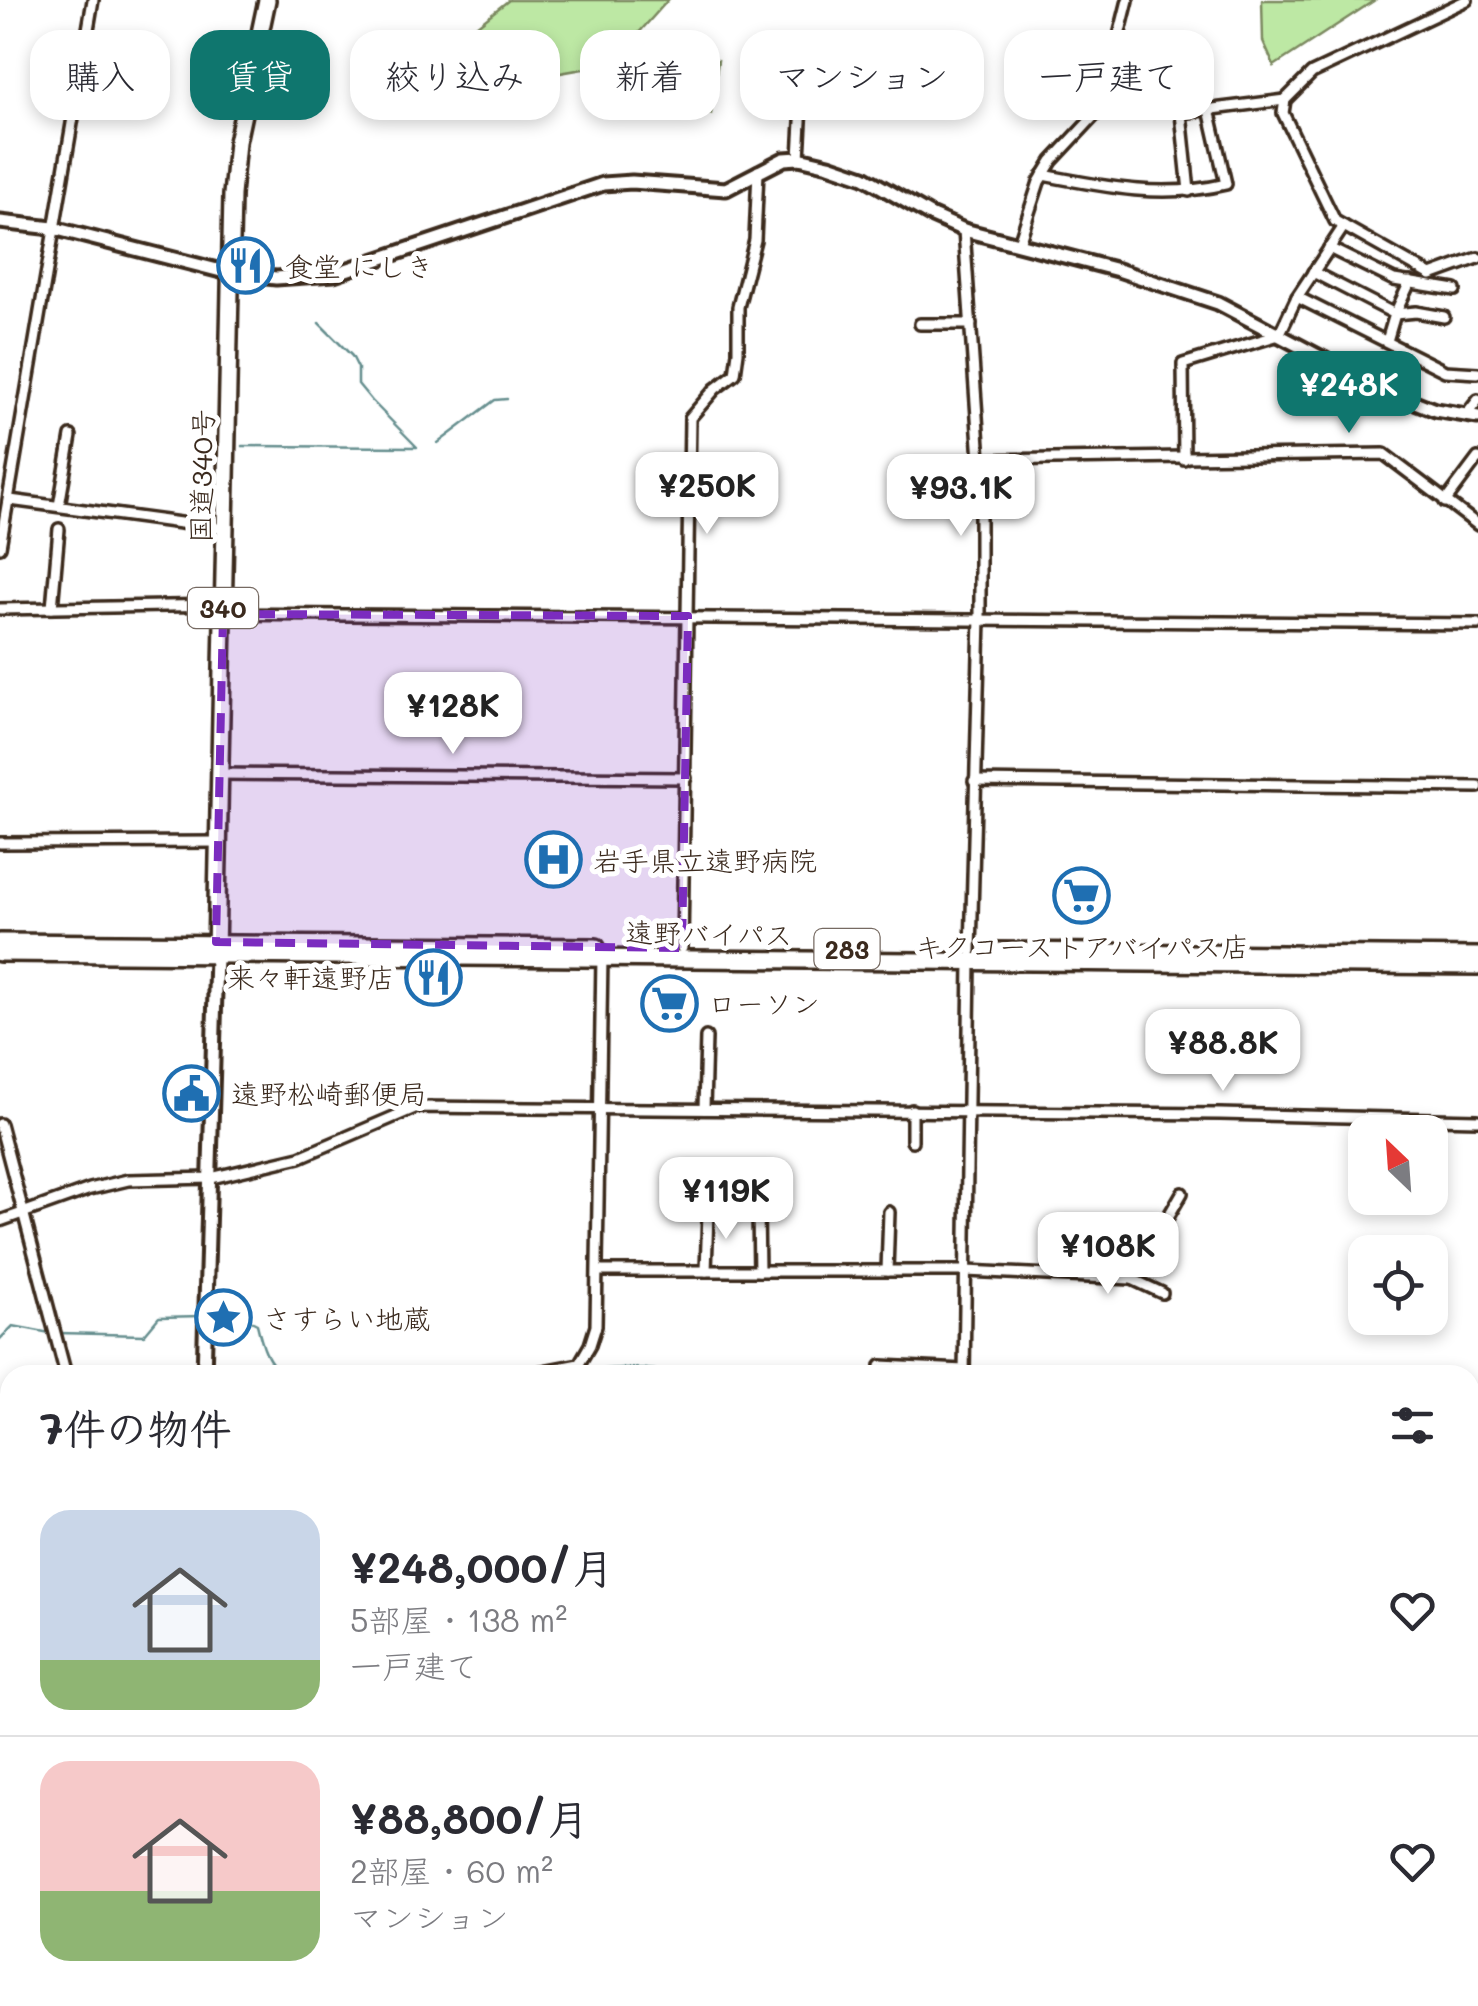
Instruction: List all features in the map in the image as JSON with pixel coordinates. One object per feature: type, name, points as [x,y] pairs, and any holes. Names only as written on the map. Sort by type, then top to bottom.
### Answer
[{"type":"highway","name":"国道340号","points":[[216,949],[229,273],[237,142],[267,0]]},
{"type":"highway","name":"遠野バイパス","points":[[0,942],[602,957],[1478,956]]},
{"type":"highway","name":"遠野バイパス","points":[[0,952],[682,948],[1478,966]]},
{"type":"street","points":[[0,547],[93,0]]},
{"type":"street","points":[[1120,30],[1128,0]]},
{"type":"street","points":[[1467,0],[1312,73],[1285,100],[1283,113],[1335,221],[1431,275],[1478,258]]},
{"type":"street","points":[[1214,108],[1285,100]]},
{"type":"street","points":[[799,158],[801,120]]},
{"type":"street","points":[[1019,243],[1043,175],[1092,120]]},
{"type":"street","points":[[1182,120],[1188,190]]},
{"type":"street","points":[[1043,175],[1114,189],[1188,190],[1226,184],[1211,120]]},
{"type":"street","points":[[0,222],[54,228],[229,273],[276,278],[334,274],[603,184],[632,182],[726,189],[784,159],[799,158],[864,177],[964,230],[1218,303],[1377,386],[1435,410],[1472,415],[1478,400]]},
{"type":"street","points":[[682,948],[690,418],[715,389],[735,374],[738,306],[756,240],[758,171]]},
{"type":"street","points":[[1184,459],[1183,364],[1279,335],[1297,297],[1344,226]]},
{"type":"street","points":[[964,230],[980,460],[964,1365]]},
{"type":"street","points":[[1328,248],[1394,280],[1456,290]]},
{"type":"street","points":[[1313,272],[1394,314],[1416,312],[1444,318]]},
{"type":"street","points":[[1387,340],[1394,314],[1410,282]]},
{"type":"street","points":[[1297,297],[1445,372],[1478,372]]},
{"type":"street","points":[[920,324],[971,324]]},
{"type":"street","points":[[60,506],[70,436]]},
{"type":"street","points":[[980,460],[1384,454],[1478,526]]},
{"type":"street","points":[[1446,502],[1478,458]]},
{"type":"street","points":[[10,500],[225,529]]},
{"type":"street","points":[[52,608],[59,529]]},
{"type":"street","points":[[0,609],[1478,624]]},
{"type":"street","points":[[220,774],[686,778]]},
{"type":"street","points":[[974,781],[1478,787]]},
{"type":"street","points":[[0,844],[219,842]]},
{"type":"street","points":[[204,1365],[216,949]]},
{"type":"street","points":[[573,1365],[578,1364],[590,1345],[596,1326],[602,957]]},
{"type":"street","points":[[704,1109],[706,1037]]},
{"type":"street","points":[[0,1221],[90,1189],[128,1180],[211,1178],[300,1156],[417,1108],[912,1110],[1478,1120]]},
{"type":"street","points":[[912,1110],[912,1141]]},
{"type":"street","points":[[0,1124],[63,1365]]},
{"type":"street","points":[[1132,1279],[1182,1193]]},
{"type":"street","points":[[706,1271],[708,1212]]},
{"type":"street","points":[[758,1212],[759,1271]]},
{"type":"street","points":[[887,1271],[890,1212]]},
{"type":"street","points":[[598,1271],[966,1272],[1132,1279],[1162,1293]]},
{"type":"highlighted area","points":[[223,614],[688,616],[682,948],[216,942]]},
{"type":"green space","points":[[509,0],[668,0],[641,30],[580,30],[580,69],[560,73],[560,30],[471,30]]},
{"type":"green space","points":[[1262,0],[1375,0],[1274,66],[1263,41]]},
{"type":"waterway","points":[[242,446],[417,447],[358,384],[358,368],[352,356],[319,323]]},
{"type":"waterway","points":[[438,443],[495,400],[507,399]]},
{"type":"waterway","points":[[58,1333],[144,1335],[159,1317],[201,1316]]},
{"type":"waterway","points":[[209,1316],[245,1318],[257,1324],[274,1365]]},
{"type":"waterway","points":[[0,1339],[13,1326],[50,1333]]},
{"type":"place","name":"食堂 にしき","points":[[246,266]]},
{"type":"place","name":"岩手県立遠野病院","points":[[554,860]]},
{"type":"place","name":"キクコーストアバイパス店","points":[[1082,895]]},
{"type":"place","name":"来々軒遠野店","points":[[434,977]]},
{"type":"place","name":"ローソン","points":[[669,1003]]},
{"type":"place","name":"遠野松崎郵便局","points":[[192,1093]]},
{"type":"place","name":"さすらい地蔵","points":[[224,1318]]}]
